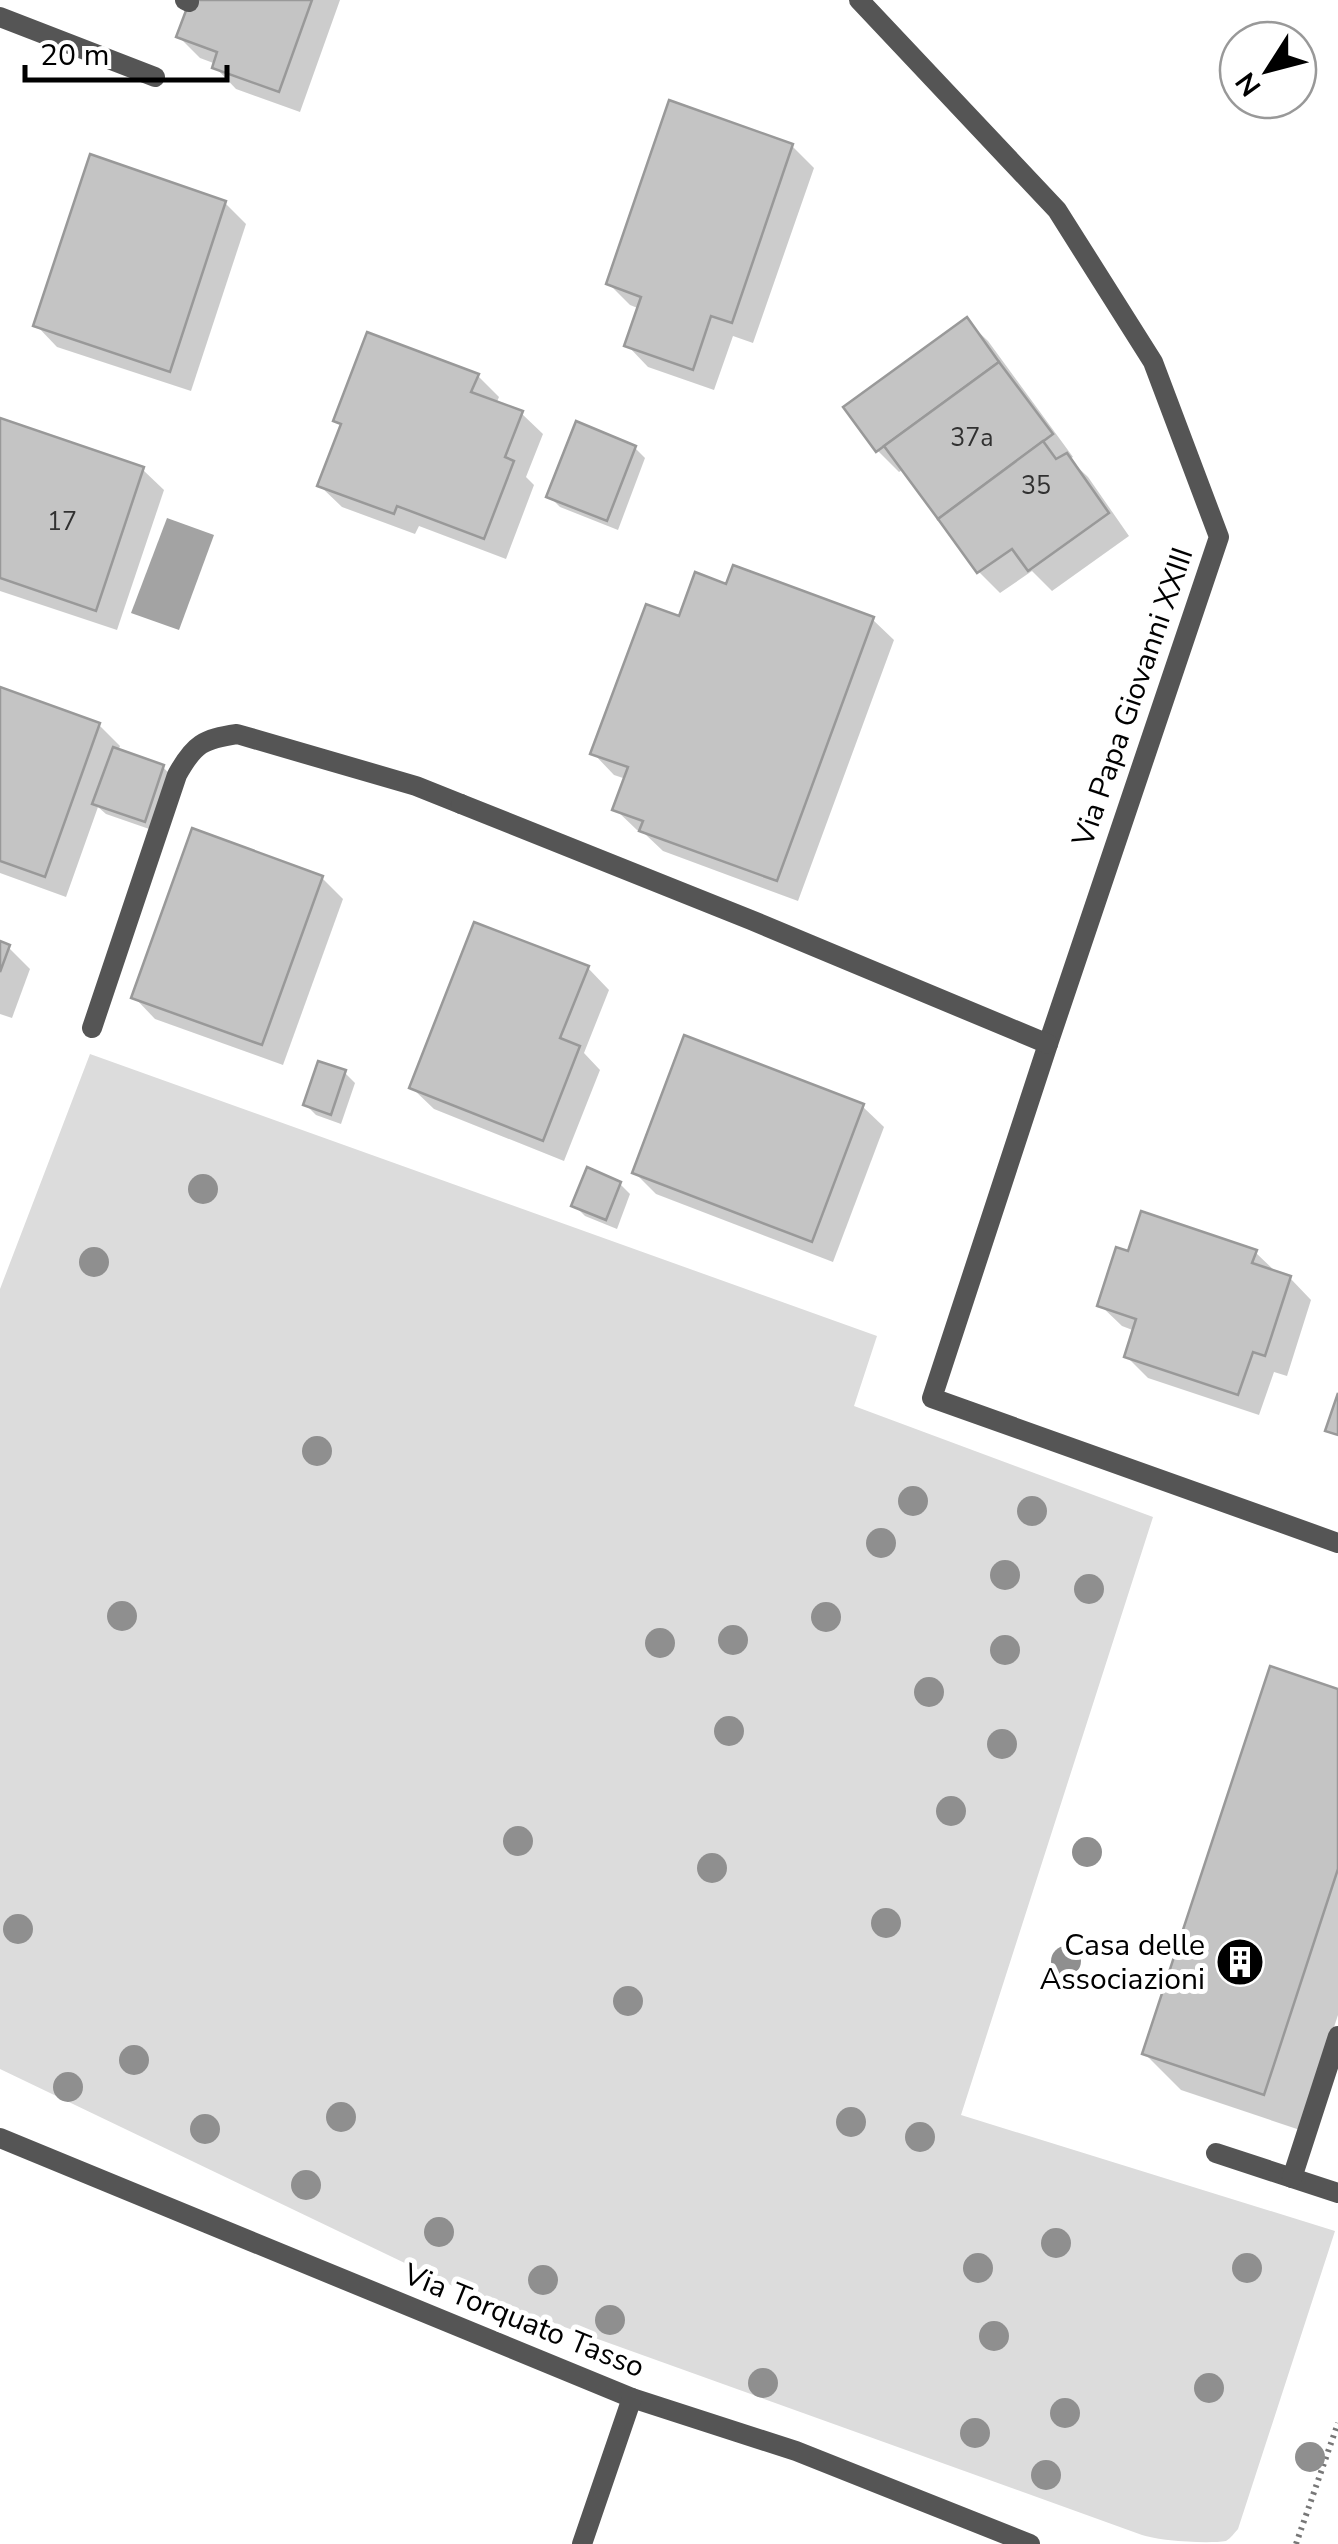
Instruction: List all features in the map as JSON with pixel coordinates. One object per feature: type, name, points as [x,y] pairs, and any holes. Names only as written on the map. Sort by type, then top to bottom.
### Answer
[{"type":"street","name":"Via Papa Giovanni XXIII","points":[[858,0],[1057,210],[1153,362],[1219,537],[932,1398],[1338,1543]]},
{"type":"street","points":[[0,17],[156,76]]},
{"type":"street","points":[[92,1028],[177,775],[188,755],[209,738],[237,734],[416,786],[1048,1044]]},
{"type":"street","points":[[1292,2178],[1338,2036]]},
{"type":"street","name":"Via Torquato Tasso","points":[[0,2138],[632,2398],[796,2451],[1030,2544]]},
{"type":"street","points":[[1216,2153],[1338,2193]]},
{"type":"street","points":[[582,2544],[632,2398]]},
{"type":"path","points":[[1296,2544],[1338,2423]]},
{"type":"shaded area","points":[[167,518],[214,535],[179,630],[131,613]]},
{"type":"shaded area","points":[[90,1054],[877,1336],[854,1406],[1153,1517],[961,2115],[1335,2231],[1238,2529],[1228,2540],[1184,2541],[1142,2535],[459,2289],[0,2069],[0,1289]]},
{"type":"building","points":[[190,0],[312,0],[279,92],[212,68],[217,52],[176,37]]},
{"type":"building","points":[[669,100],[793,144],[732,323],[711,316],[693,370],[624,346],[641,297],[606,284]]},
{"type":"building","points":[[90,154],[226,201],[170,372],[33,326]]},
{"type":"building","points":[[967,317],[999,362],[876,452],[843,407]]},
{"type":"building","points":[[367,332],[479,374],[471,392],[523,411],[505,457],[514,461],[484,539],[397,506],[394,514],[317,486],[341,424],[333,421]]},
{"type":"building","points":[[999,362],[1053,434],[938,519],[884,446]]},
{"type":"building","points":[[0,418],[144,467],[96,611],[0,578]]},
{"type":"building","points":[[576,421],[636,446],[607,521],[546,497]]},
{"type":"building","points":[[1043,441],[1056,459],[1067,453],[1109,513],[1028,571],[1012,549],[977,573],[938,519]]},
{"type":"building","points":[[733,565],[874,617],[777,881],[639,831],[643,821],[612,810],[628,767],[590,754],[646,604],[679,616],[695,572],[726,584]]},
{"type":"building","points":[[0,687],[100,723],[45,877],[0,861]]},
{"type":"building","points":[[113,747],[164,765],[145,822],[92,804]]},
{"type":"building","points":[[192,828],[323,876],[262,1045],[131,998]]},
{"type":"building","points":[[474,922],[589,966],[560,1038],[580,1046],[543,1141],[409,1088]]},
{"type":"building","points":[[0,941],[10,945],[0,972]]},
{"type":"building","points":[[684,1035],[864,1104],[812,1242],[632,1173]]},
{"type":"building","points":[[318,1061],[346,1070],[331,1115],[303,1105]]},
{"type":"building","points":[[587,1167],[621,1182],[606,1220],[571,1206]]},
{"type":"building","points":[[1141,1211],[1257,1250],[1252,1263],[1291,1276],[1265,1356],[1253,1352],[1238,1395],[1124,1357],[1136,1319],[1097,1306],[1116,1247],[1128,1251]]},
{"type":"building","points":[[1338,1393],[1338,1435],[1325,1431]]},
{"type":"building","name":"Casa delle Associazioni","points":[[1270,1666],[1338,1689],[1338,1869],[1264,2095],[1142,2054]]},
{"type":"place","name":"Casa delle Associazioni","points":[[1240,1962]]}]
